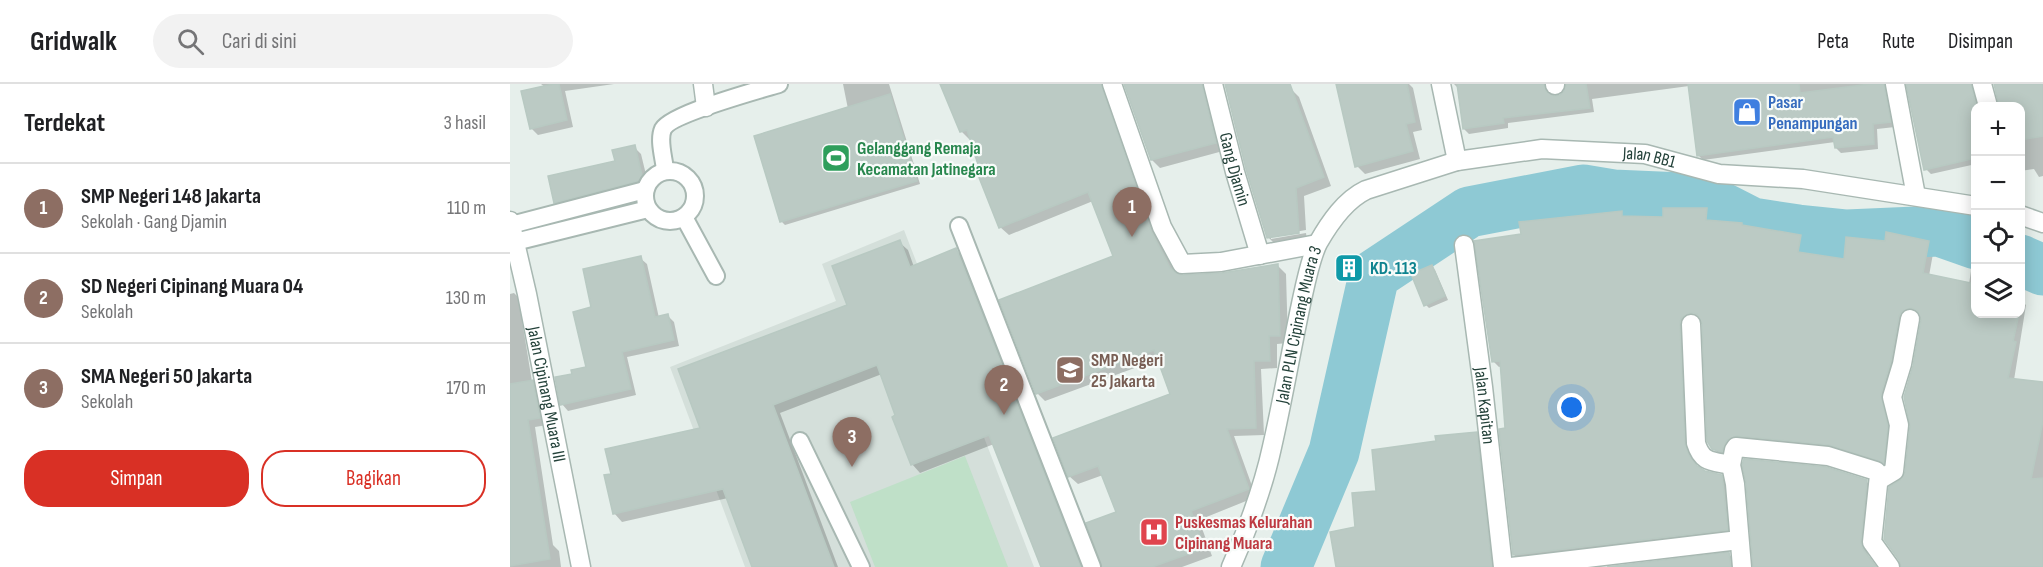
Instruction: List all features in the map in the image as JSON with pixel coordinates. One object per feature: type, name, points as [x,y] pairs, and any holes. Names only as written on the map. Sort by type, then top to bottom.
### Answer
[{"type":"street","points":[[703,84],[706,107]]},
{"type":"street","points":[[1112,84],[1162,227],[1182,264],[1221,262],[1317,244]]},
{"type":"street","name":"Gang Djamin","points":[[1213,84],[1234,172],[1260,255]]},
{"type":"street","points":[[1441,84],[1457,161]]},
{"type":"street","points":[[1895,84],[1916,196]]},
{"type":"street","points":[[1982,84],[1987,102]]},
{"type":"street","name":"Jalan BB1","points":[[1457,161],[1542,149],[1645,154],[1719,174],[1803,179],[1971,205]]},
{"type":"street","name":"Jalan PLN Cipinang Muara 3","points":[[1231,567],[1247,531],[1262,486],[1317,244],[1353,196],[1457,161]]},
{"type":"street","points":[[2025,217],[2043,223]]},
{"type":"street","name":"Jalan Cipinang Muara III","points":[[512,230],[527,294],[581,567]]},
{"type":"street","name":"Jalan Kapitan","points":[[1464,244],[1503,567]]},
{"type":"street","points":[[1879,480],[1894,471],[1899,425],[1892,397],[1902,364],[1910,319]]},
{"type":"street","points":[[1691,324],[1695,443],[1699,454],[1706,460],[1731,465]]},
{"type":"street","points":[[1742,567],[1731,465],[1736,447],[1828,456],[1876,471],[1879,480],[1872,542],[1890,567]]},
{"type":"street","points":[[1511,567],[1739,540]]},
{"type":"lane","points":[[665,170],[661,137],[664,127],[670,122],[706,107],[779,84]]},
{"type":"lane","points":[[665,170],[675,170],[684,174],[692,182],[695,201],[691,210],[684,217],[675,221],[664,221],[655,217],[648,209],[644,200],[645,190],[649,181],[656,174],[665,170]]},
{"type":"lane","points":[[512,230],[645,190]]},
{"type":"lane","points":[[512,230],[648,209]]},
{"type":"lane","points":[[684,217],[716,276]]},
{"type":"lane","points":[[959,226],[1092,567]]},
{"type":"lane","points":[[800,441],[861,567]]},
{"type":"shaded area","points":[[904,230],[1034,567],[745,567],[670,367],[836,301],[822,264]]},
{"type":"green space","points":[[965,456],[1008,567],[875,567],[850,502]]},
{"type":"building","points":[[559,84],[567,120],[530,129],[521,91]]},
{"type":"building","points":[[940,84],[1101,84],[1151,231],[1170,268],[1183,275],[1222,273],[1278,264],[1280,336],[1269,336],[1270,361],[1254,361],[1256,428],[1227,429],[1249,489],[1191,511],[1205,548],[1152,567],[1102,567],[1086,523],[1116,512],[1098,466],[1068,477],[1053,438],[1170,394],[1154,350],[1036,394],[999,300],[1113,256],[1088,192],[999,228],[978,175],[981,174],[967,130],[960,132]]},
{"type":"building","points":[[1124,84],[1202,84],[1216,143],[1151,160]]},
{"type":"building","points":[[1225,84],[1290,84],[1324,177],[1296,188],[1299,233],[1267,238],[1246,169]]},
{"type":"building","points":[[1336,84],[1407,84],[1415,122],[1406,124],[1413,151],[1355,167]]},
{"type":"building","points":[[1457,84],[1544,84],[1546,91],[1554,96],[1564,91],[1566,84],[1586,84],[1590,108],[1503,118],[1504,123],[1463,129]]},
{"type":"building","name":"Pasar Penampungan","points":[[1688,84],[1799,84],[1800,93],[1884,84],[1891,122],[1873,124],[1874,144],[1835,148],[1833,137],[1697,156]]},
{"type":"building","points":[[1906,84],[1971,84],[1975,102],[1971,102],[1971,159],[1924,170]]},
{"type":"building","points":[[1994,84],[2043,84],[2043,136],[2025,139],[2025,102],[1998,102]]},
{"type":"building","name":"Gelanggang Remaja Kecamatan Jatinegara","points":[[890,94],[917,181],[780,222],[754,136]]},
{"type":"building","points":[[635,145],[643,180],[554,203],[548,176],[615,161],[612,150]]},
{"type":"building","points":[[1663,208],[1707,208],[1706,220],[1742,223],[1742,225],[1801,235],[1798,252],[1844,259],[1846,237],[1885,241],[1886,232],[1929,241],[1923,273],[1971,283],[1971,318],[2018,318],[2013,341],[2016,342],[2008,378],[2043,382],[2043,421],[2031,479],[2043,478],[2043,567],[1901,567],[1899,560],[1884,539],[1889,487],[1900,480],[1905,472],[1910,426],[1904,397],[1913,366],[1921,320],[1918,311],[1911,308],[1902,311],[1899,316],[1891,361],[1881,394],[1888,426],[1884,463],[1829,445],[1737,436],[1727,440],[1722,452],[1712,449],[1707,441],[1702,324],[1697,314],[1690,313],[1681,318],[1680,324],[1685,444],[1697,466],[1705,471],[1722,475],[1728,530],[1513,555],[1499,429],[1505,428],[1500,361],[1492,362],[1474,241],[1521,234],[1519,222],[1622,211],[1622,216],[1663,217]]},
{"type":"building","points":[[900,240],[910,267],[956,248],[1081,567],[1041,567],[989,435],[911,465],[892,417],[895,415],[877,365],[773,405],[834,567],[752,567],[723,489],[613,514],[604,475],[611,474],[605,449],[700,428],[678,369],[847,305],[832,266]]},
{"type":"building","points":[[641,256],[655,317],[668,314],[674,340],[622,352],[631,389],[560,405],[555,377],[572,374],[571,370],[586,367],[573,312],[591,307],[583,269]]},
{"type":"building","points":[[1432,265],[1445,296],[1424,306],[1411,274]]},
{"type":"building","points":[[533,380],[540,418],[528,420],[550,559],[510,566],[510,384]]},
{"type":"building","points":[[1477,432],[1492,567],[1336,567],[1330,532],[1355,527],[1352,493],[1376,491],[1372,450],[1436,441],[1435,436]]},
{"type":"building","points":[[1744,459],[1826,467],[1867,480],[1861,542],[1863,549],[1876,567],[1753,567],[1746,483],[1742,465]]},
{"type":"building","points":[[1729,552],[1731,567],[1607,567]]},
{"type":"waterway","points":[[1286,567],[1334,452],[1374,275],[1469,212],[1583,190],[1613,195],[1705,199],[1752,223],[1798,230],[1847,235],[1939,231],[1971,242]]},
{"type":"waterway","points":[[2025,262],[2043,270]]},
{"type":"place","name":"Pasar Penampungan","points":[[1747,112]]},
{"type":"place","name":"Gelanggang Remaja Kecamatan Jatinegara","points":[[836,158]]},
{"type":"place","name":"SMP Negeri 148 Jakarta","points":[[1132,237]]},
{"type":"place","name":"KD. 113","points":[[1349,268]]},
{"type":"place","name":"SMP Negeri 25 Jakarta","points":[[1070,370]]},
{"type":"place","name":"SD Negeri Cipinang Muara 04","points":[[1004,415]]},
{"type":"place","name":"SMA Negeri 50 Jakarta","points":[[852,467]]},
{"type":"place","name":"Puskesmas Kelurahan Cipinang Muara","points":[[1154,532]]}]
